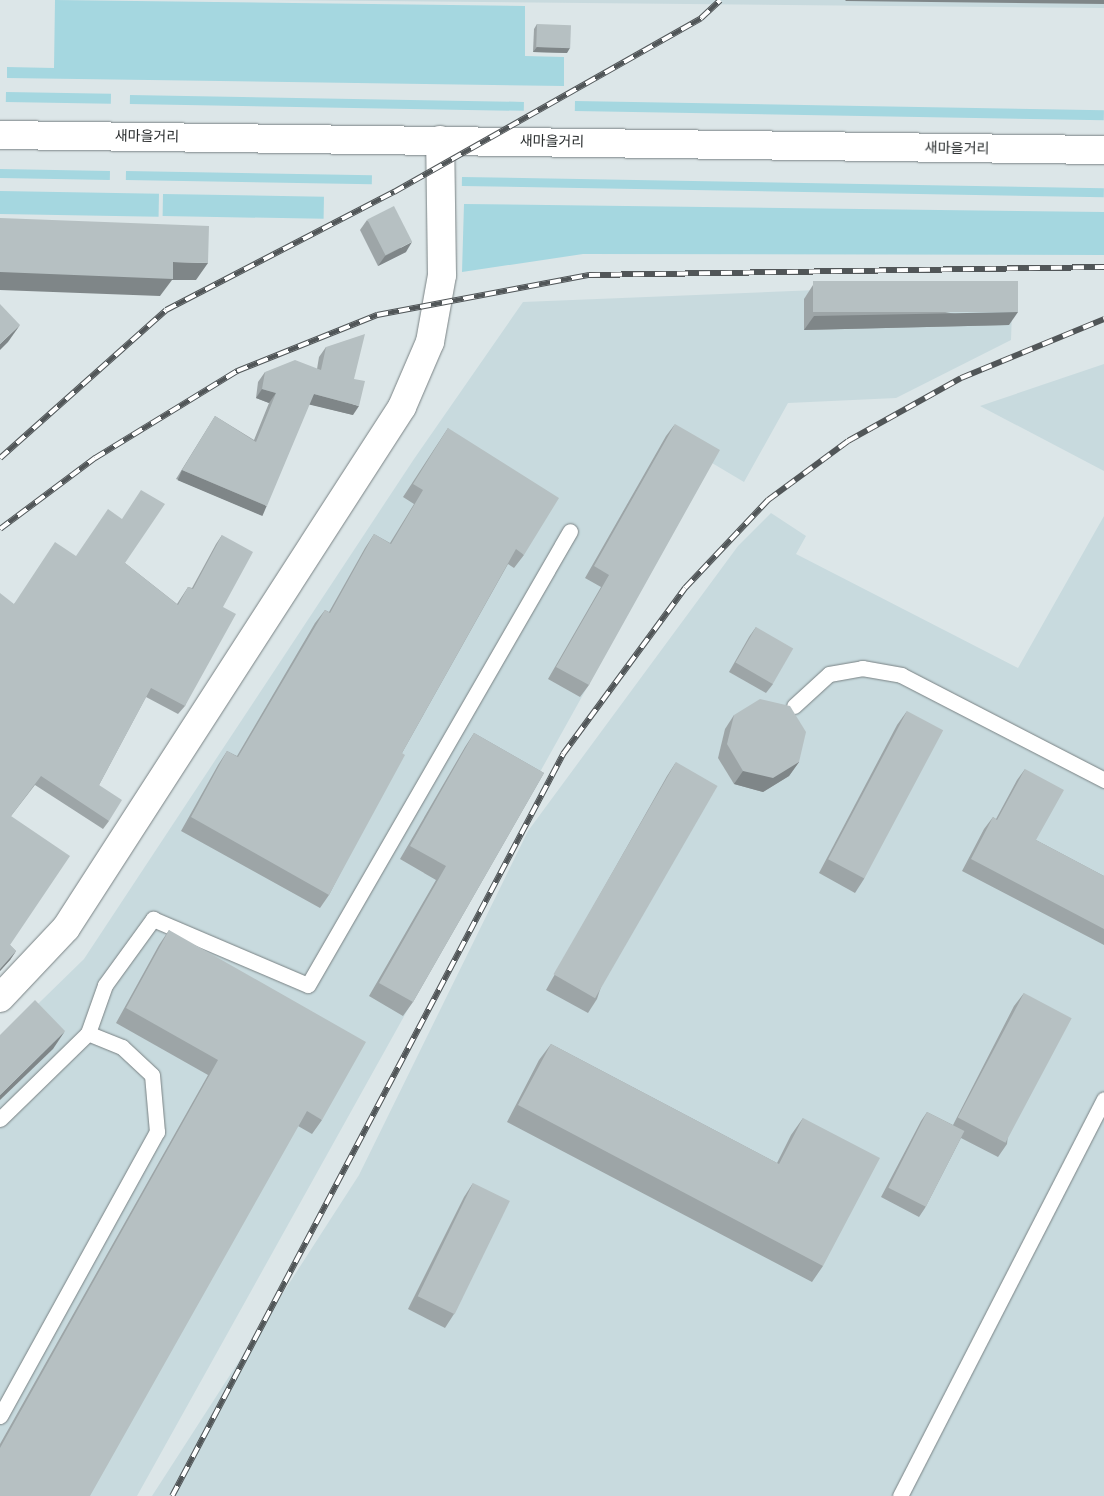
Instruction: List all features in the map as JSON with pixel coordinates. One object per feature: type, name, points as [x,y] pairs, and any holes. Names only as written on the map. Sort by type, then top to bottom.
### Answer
[{"type":"main road","name":"새마을거리","points":[[0,135],[1104,150]]},
{"type":"main road","points":[[0,998],[66,928],[402,407],[430,342],[442,275],[440,140]]},
{"type":"lane","points":[[0,1119],[88,1033],[105,986],[153,919],[308,985],[570,531]]},
{"type":"lane","points":[[794,706],[829,674],[862,668],[901,675],[1104,780]]},
{"type":"lane","points":[[0,1416],[157,1132],[152,1075],[122,1047],[88,1033]]},
{"type":"lane","points":[[900,1496],[1104,1098]]},
{"type":"shaded area","points":[[55,0],[525,6],[525,56],[564,57],[564,86],[7,78],[7,67],[54,68]]},
{"type":"shaded area","points":[[271,0],[1104,0],[1104,8]]},
{"type":"shaded area","points":[[6,92],[111,94],[111,104],[6,102]]},
{"type":"shaded area","points":[[130,95],[524,102],[524,111],[130,104]]},
{"type":"shaded area","points":[[575,101],[1104,110],[1104,120],[575,111]]},
{"type":"shaded area","points":[[0,169],[110,171],[110,180],[0,178]]},
{"type":"shaded area","points":[[126,171],[372,175],[372,184],[126,180]]},
{"type":"shaded area","points":[[462,177],[1104,188],[1104,197],[462,186]]},
{"type":"shaded area","points":[[0,191],[159,194],[159,217],[0,214]]},
{"type":"shaded area","points":[[163,194],[324,197],[324,219],[163,216]]},
{"type":"shaded area","points":[[464,204],[1104,212],[1104,255],[583,254],[462,272]]},
{"type":"shaded area","points":[[1013,282],[1011,340],[896,398],[788,403],[744,482],[712,463],[137,1496],[0,1496],[0,1041],[84,959],[414,459],[523,302]]},
{"type":"shaded area","points":[[1104,364],[1104,471],[980,406]]},
{"type":"shaded area","points":[[771,513],[806,536],[796,554],[1018,668],[1104,516],[1104,1496],[152,1496],[359,1175],[528,831],[738,546]]},
{"type":"building","points":[[537,24],[571,25],[570,48],[536,47]]},
{"type":"building","points":[[394,206],[412,242],[385,255],[367,220]]},
{"type":"building","points":[[0,218],[209,226],[208,263],[173,262],[173,279],[0,272]]},
{"type":"building","points":[[813,281],[1018,281],[1018,312],[813,312]]},
{"type":"building","points":[[0,304],[20,325],[0,344]]},
{"type":"building","points":[[365,334],[354,379],[365,381],[359,406],[314,394],[267,506],[182,470],[215,416],[256,442],[276,393],[262,389],[265,372],[295,360],[321,370],[326,347]]},
{"type":"building","points":[[675,424],[720,450],[589,685],[556,667],[609,575],[594,566]]},
{"type":"building","points":[[448,428],[559,498],[524,555],[516,549],[402,753],[405,755],[329,895],[191,817],[227,751],[238,757],[325,610],[330,613],[374,534],[391,544],[423,490],[413,484]]},
{"type":"building","points":[[141,490],[165,504],[125,563],[178,605],[188,587],[193,589],[222,535],[253,552],[223,607],[236,614],[185,706],[151,688],[99,785],[122,800],[109,821],[41,776],[11,816],[70,856],[10,945],[16,951],[0,969],[0,593],[14,604],[55,542],[76,556],[108,509],[122,519]]},
{"type":"building","points":[[756,627],[793,648],[773,684],[736,663]]},
{"type":"building","points":[[760,699],[790,706],[806,732],[799,762],[773,778],[743,771],[727,744],[734,715]]},
{"type":"building","points":[[907,711],[943,730],[864,879],[828,859]]},
{"type":"building","points":[[474,733],[544,773],[413,1002],[379,983],[446,866],[410,846]]},
{"type":"building","points":[[676,762],[718,786],[595,998],[554,974]]},
{"type":"building","points":[[1025,769],[1064,790],[1036,840],[1104,876],[1104,929],[971,859],[993,817],[997,820]]},
{"type":"building","points":[[169,930],[366,1042],[322,1120],[307,1111],[90,1496],[0,1496],[0,1448],[218,1060],[126,1008]]},
{"type":"building","points":[[1024,993],[1072,1018],[1005,1143],[958,1117]]},
{"type":"building","points":[[35,1000],[65,1031],[0,1095],[0,1035]]},
{"type":"building","points":[[551,1044],[779,1164],[803,1118],[880,1158],[823,1266],[518,1105]]},
{"type":"building","points":[[927,1112],[964,1131],[926,1207],[888,1188]]},
{"type":"building","points":[[473,1183],[510,1201],[455,1314],[418,1296]]},
{"type":"railway","points":[[0,458],[166,310],[394,192],[701,18],[720,0]]},
{"type":"railway","points":[[0,529],[95,458],[237,371],[377,315],[589,275],[1104,267]]},
{"type":"railway","points":[[172,1496],[563,754],[685,588],[768,500],[848,441],[961,378],[1104,319]]}]
